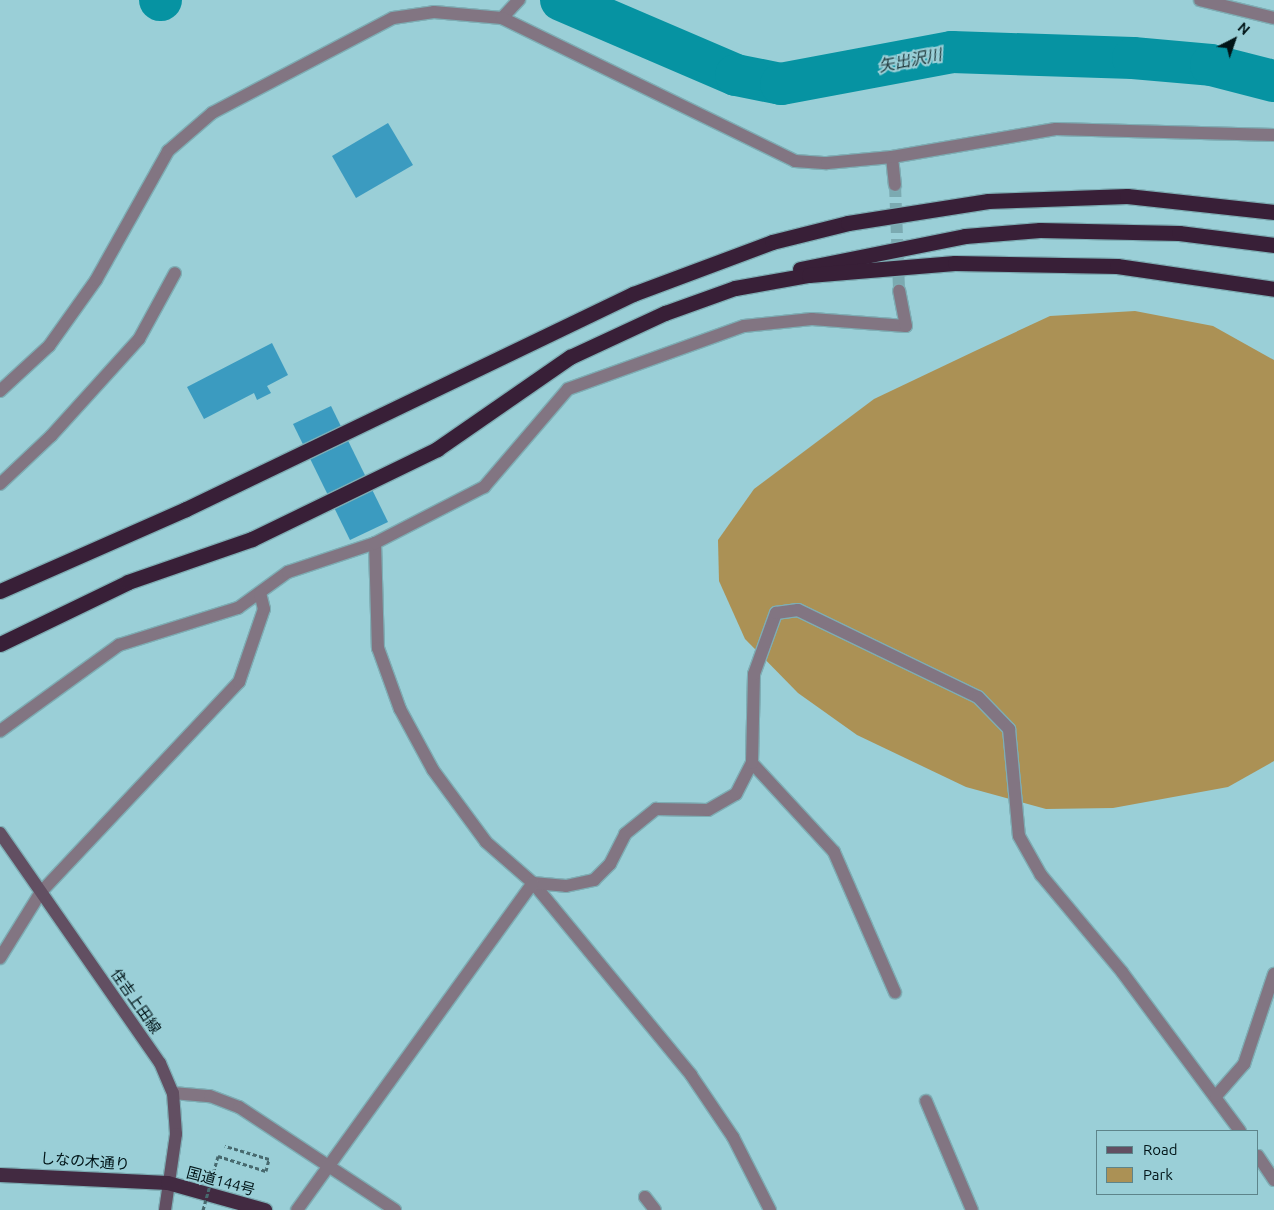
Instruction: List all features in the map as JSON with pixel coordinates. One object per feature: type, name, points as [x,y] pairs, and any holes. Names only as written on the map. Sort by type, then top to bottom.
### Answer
[{"type":"highway","points":[[0,591],[186,509],[633,294],[772,242],[848,223],[988,201],[1127,196],[1274,212]]},
{"type":"highway","points":[[0,644],[128,582],[252,540],[437,448],[570,357],[665,313],[735,288],[885,250],[1030,231],[1129,230],[1274,245]]},
{"type":"highway","points":[[735,288],[809,275],[955,263],[1117,266],[1274,289]]},
{"type":"highway","name":"しなの木通り","points":[[0,1175],[168,1183]]},
{"type":"highway","name":"国道144号","points":[[168,1183],[265,1210]]},
{"type":"main road","name":"住吉上田線","points":[[0,833],[160,1063],[173,1093],[176,1134],[164,1210]]},
{"type":"street","points":[[1200,0],[1274,18]]},
{"type":"street","points":[[502,18],[516,3]]},
{"type":"street","points":[[0,391],[49,346],[96,280],[168,151],[212,113],[393,18],[434,12],[502,18],[795,161],[827,164],[892,157],[1056,129],[1274,135]]},
{"type":"street","points":[[892,157],[895,185]]},
{"type":"street","points":[[0,484],[51,436],[139,339],[175,272]]},
{"type":"street","points":[[0,731],[119,645],[238,608],[288,572],[375,543],[484,486],[568,389],[744,326],[812,320],[906,326],[899,291]]},
{"type":"street","points":[[375,543],[378,648],[400,709],[433,770],[486,842],[533,883],[691,1075],[733,1137],[770,1210]]},
{"type":"street","points":[[0,958],[41,892],[239,682],[264,608],[260,593]]},
{"type":"street","points":[[533,883],[566,886],[594,880],[610,864],[625,834],[656,809],[708,810],[736,794],[752,763],[754,674],[776,613],[798,610],[978,697],[1009,729],[1018,836],[1041,874],[1216,1096],[1239,1130]]},
{"type":"street","points":[[752,763],[834,852],[895,992]]},
{"type":"street","points":[[297,1210],[533,883]]},
{"type":"street","points":[[1216,1096],[1244,1064],[1274,974]]},
{"type":"street","points":[[173,1093],[210,1096],[239,1107],[330,1164],[395,1210]]},
{"type":"street","points":[[926,1101],[972,1210]]},
{"type":"street","points":[[1259,1158],[1274,1180]]},
{"type":"street","points":[[645,1198],[655,1210]]},
{"type":"path","points":[[203,1210],[218,1156],[266,1170],[269,1159],[225,1146]]},
{"type":"green space","points":[[1135,311],[1213,326],[1274,360],[1274,761],[1228,787],[1113,808],[1046,809],[966,787],[857,735],[798,693],[745,639],[719,581],[718,540],[754,489],[874,399],[975,351],[1050,316]]},
{"type":"building","points":[[388,123],[413,165],[356,198],[332,156]]},
{"type":"building","points":[[272,343],[288,375],[267,386],[271,393],[257,400],[254,393],[204,419],[187,387]]},
{"type":"building","points":[[331,406],[388,522],[350,540],[293,424]]},
{"type":"waterway","name":"矢出沢川","points":[[561,0],[736,75],[781,84],[952,52],[1133,58],[1211,65],[1274,81]]},
{"type":"tunnel","points":[[895,185],[899,291]]}]
